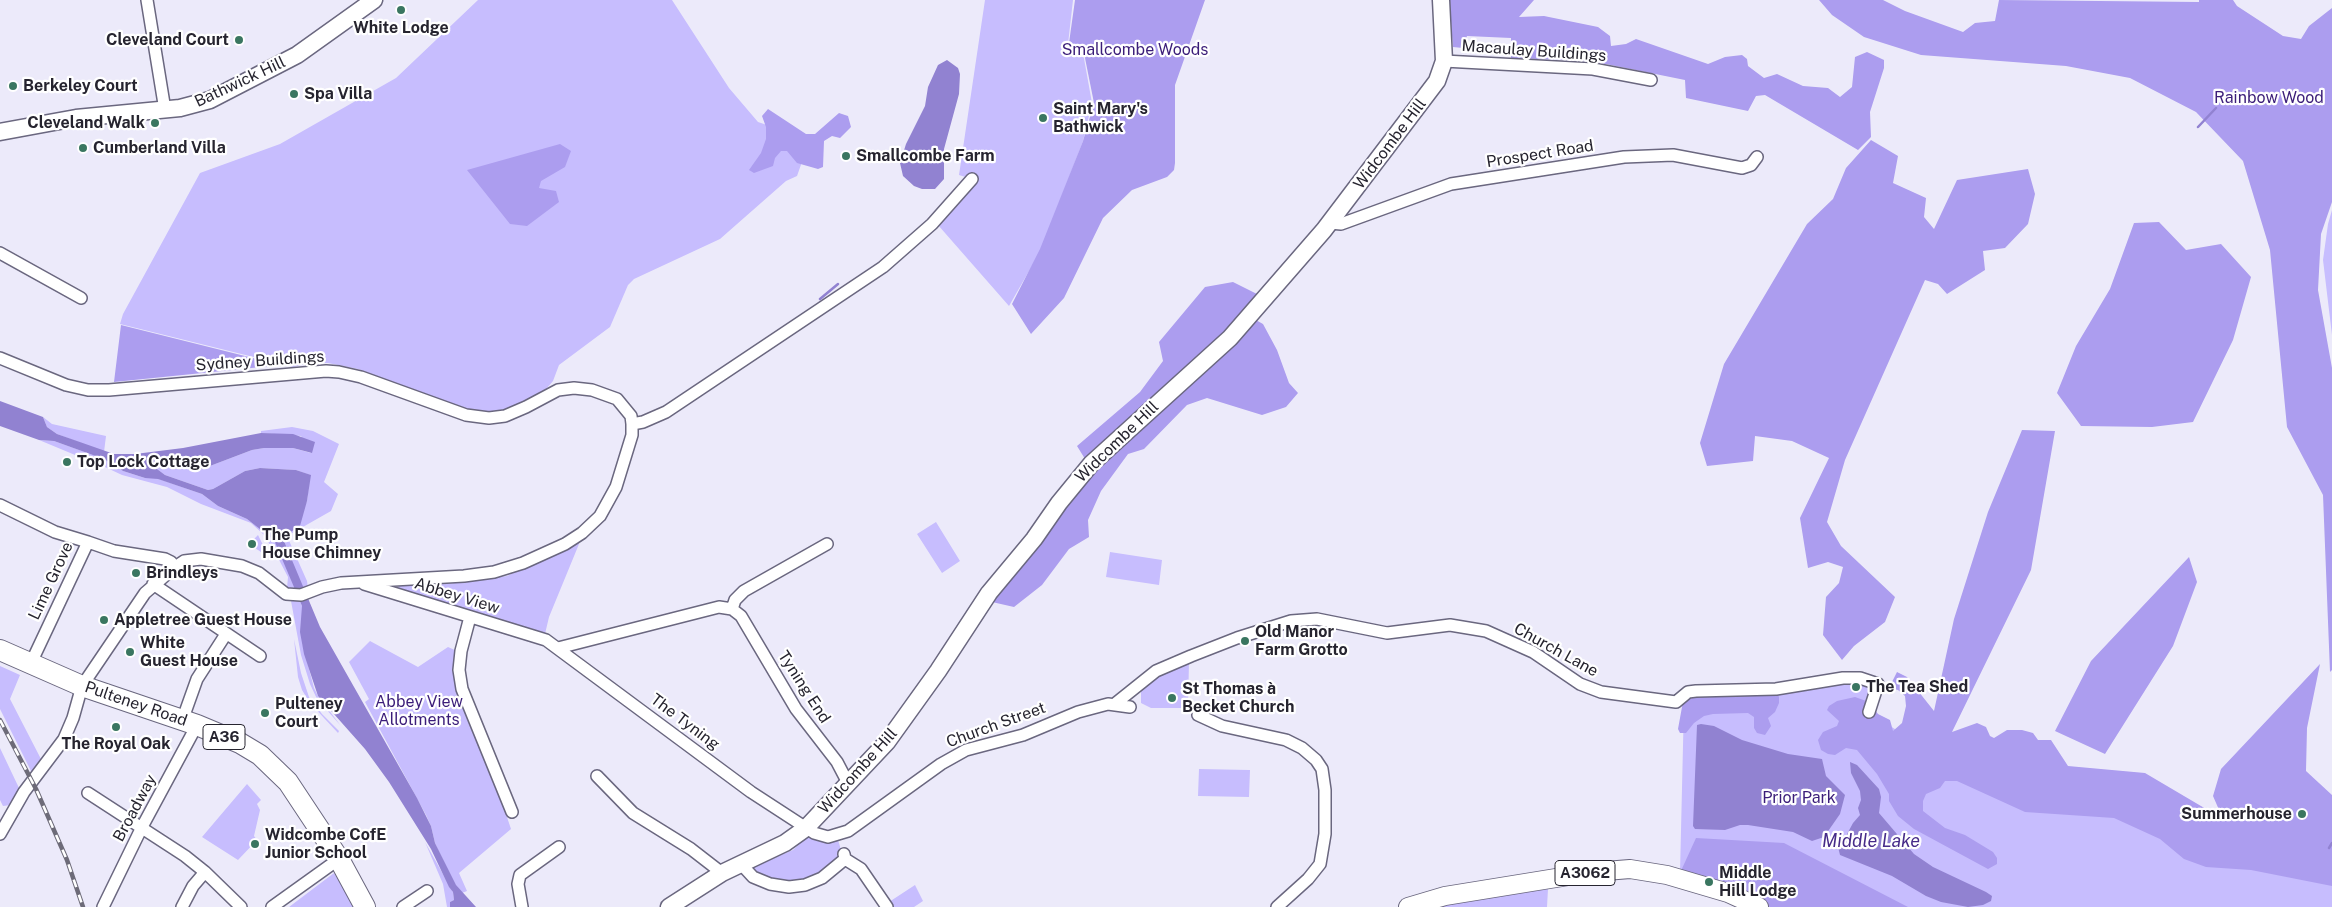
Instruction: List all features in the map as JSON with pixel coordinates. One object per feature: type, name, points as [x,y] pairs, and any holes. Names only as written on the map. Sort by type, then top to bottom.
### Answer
[{"type":"highway","name":"Pulteney Road","points":[[0,650],[82,686],[190,723],[240,743],[260,755],[288,782],[339,859],[365,907]]},
{"type":"main road","name":"Pulteney Road","points":[[339,859],[352,873],[373,907]]},
{"type":"main road","name":"A3062","points":[[1408,907],[1445,896],[1593,872],[1630,869],[1666,875],[1728,893],[1759,907]]},
{"type":"street","points":[[147,0],[165,110]]},
{"type":"street","name":"Bathwick Hill","points":[[0,132],[76,118],[165,110],[197,105],[279,65],[326,37],[374,0]]},
{"type":"street","name":"Widcombe Hill","points":[[669,907],[722,872],[786,843],[806,828],[887,742],[938,671],[985,598],[1034,540],[1081,476],[1142,416],[1204,364],[1230,338],[1330,223],[1431,90],[1442,71],[1444,61],[1441,0]]},
{"type":"street","name":"Macaulay Buildings","points":[[1444,61],[1593,69],[1651,80]]},
{"type":"street","name":"Prospect Road","points":[[1330,223],[1341,224],[1451,184],[1624,157],[1673,155],[1742,168],[1751,165],[1757,157]]},
{"type":"street","points":[[0,834],[24,792],[64,739],[73,718],[82,686],[153,584],[175,567],[184,562],[201,559],[242,566],[260,573],[282,591],[293,595],[309,593],[322,587],[357,582],[494,572],[522,564],[565,544],[590,526],[608,503],[626,457],[632,424],[666,412],[875,273],[906,249],[932,224],[972,179]]},
{"type":"street","points":[[0,253],[81,298]]},
{"type":"street","name":"Sydney Buildings","points":[[0,358],[66,385],[88,390],[109,390],[326,371],[339,372],[361,377],[466,416],[489,418],[505,416],[526,408],[558,390],[574,388],[592,390],[617,399],[631,416],[632,424]]},
{"type":"street","points":[[0,505],[55,532],[88,542]]},
{"type":"street","name":"Lime Grove","points":[[31,664],[88,542],[114,551],[165,559],[175,567]]},
{"type":"street","points":[[558,648],[719,607],[732,609],[735,600],[744,592],[827,544]]},
{"type":"street","name":"Abbey View","points":[[357,582],[546,640]]},
{"type":"street","points":[[153,584],[260,656]]},
{"type":"street","name":"Tyning End","points":[[732,609],[741,616],[796,709],[837,762],[848,783]]},
{"type":"street","points":[[470,617],[461,651],[459,670],[462,689],[512,812]]},
{"type":"street","name":"Church Lane","points":[[1116,703],[1156,671],[1264,629],[1291,621],[1317,619],[1387,633],[1450,625],[1486,631],[1533,652],[1580,684],[1601,692],[1676,702],[1688,692],[1776,689],[1843,678],[1860,678],[1878,684],[1869,712]]},
{"type":"street","name":"Broadway","points":[[104,907],[190,723],[197,679],[226,634]]},
{"type":"street","name":"The Tyning","points":[[546,640],[751,792],[806,828]]},
{"type":"street","name":"Church Street","points":[[806,828],[828,837],[848,831],[941,764],[966,750],[1023,735],[1078,712],[1116,703],[1130,707]]},
{"type":"street","points":[[1198,715],[1222,726],[1286,740],[1302,748],[1316,760],[1322,769],[1325,790],[1325,834],[1320,864],[1308,879],[1277,907]]},
{"type":"street","points":[[597,776],[632,813],[691,849],[722,872]]},
{"type":"street","points":[[88,793],[142,827],[205,872],[240,907]]},
{"type":"street","points":[[522,907],[518,884],[520,875],[559,847]]},
{"type":"street","points":[[741,864],[753,876],[770,884],[789,887],[805,885],[822,878],[844,856],[861,868],[887,907]]},
{"type":"street","points":[[272,907],[339,859]]},
{"type":"street","points":[[182,907],[193,886],[205,872]]},
{"type":"street","points":[[403,907],[427,891]]},
{"type":"green space","points":[[478,0],[672,0],[729,88],[758,122],[770,126],[803,159],[797,176],[786,181],[720,239],[634,279],[628,285],[610,327],[559,365],[553,381],[547,388],[529,400],[505,410],[489,414],[467,411],[358,369],[328,363],[309,363],[294,367],[120,324],[123,314],[200,173],[280,144],[396,78]]},
{"type":"green space","points":[[985,0],[1073,0],[1068,44],[1083,53],[1092,103],[1083,141],[1041,250],[1009,306],[938,225],[972,179],[959,175]]},
{"type":"green space","name":"Smallcombe Woods","points":[[1075,0],[1205,0],[1175,85],[1174,170],[1167,177],[1132,190],[1103,218],[1064,298],[1031,334],[1012,304],[1040,249],[1083,141],[1094,103],[1084,53],[1069,43]]},
{"type":"green space","points":[[1449,0],[1534,0],[1519,17],[1544,16],[1598,27],[1610,36],[1611,46],[1626,44],[1636,39],[1708,64],[1725,57],[1742,55],[1747,59],[1748,66],[1764,78],[1777,74],[1803,86],[1828,88],[1840,97],[1852,87],[1855,57],[1867,52],[1884,60],[1884,68],[1870,112],[1871,137],[1858,150],[1765,95],[1756,96],[1748,111],[1686,98],[1685,80],[1591,61],[1511,58],[1511,38],[1467,36],[1463,48],[1453,47]]},
{"type":"green space","name":"Rainbow Wood","points":[[1819,0],[1883,0],[1905,11],[1963,32],[1975,23],[1995,21],[1999,0],[2199,2],[2199,0],[2233,0],[2237,6],[2283,36],[2301,39],[2309,26],[2332,8],[2332,202],[2321,234],[2318,290],[2332,368],[2332,670],[2330,672],[2323,495],[2287,427],[2270,250],[2243,161],[2196,112],[2130,78],[2066,66],[1921,55],[1864,37],[1832,15]]},
{"type":"green space","points":[[768,109],[806,134],[815,134],[839,113],[848,116],[851,127],[840,138],[832,136],[824,141],[823,167],[818,169],[797,163],[787,151],[781,151],[775,158],[773,166],[754,173],[749,170],[761,153],[766,139],[766,127],[762,116]]},
{"type":"green space","points":[[1871,140],[1898,156],[1893,183],[1926,198],[1924,217],[1934,229],[1957,180],[2028,169],[2035,194],[2028,224],[2005,248],[1983,251],[1985,270],[1947,294],[1938,284],[1925,280],[1845,460],[1827,522],[1841,546],[1895,597],[1885,622],[1854,646],[1842,660],[1823,635],[1826,597],[1839,583],[1843,567],[1828,562],[1808,568],[1800,518],[1829,458],[1792,441],[1755,436],[1753,461],[1707,466],[1700,443],[1724,364],[1807,224],[1833,199],[1846,168]]},
{"type":"green space","points":[[560,144],[571,151],[565,167],[541,181],[539,188],[556,191],[559,202],[527,226],[510,224],[467,170]]},
{"type":"green space","points":[[2332,210],[2332,335],[2323,260]]},
{"type":"green space","points":[[2159,222],[2186,250],[2221,244],[2251,277],[2233,340],[2193,422],[2152,427],[2081,426],[2057,393],[2076,346],[2110,289],[2134,223]]},
{"type":"green space","points":[[1233,282],[1257,294],[1245,314],[1263,324],[1277,350],[1289,383],[1298,393],[1286,407],[1262,415],[1207,398],[1187,405],[1144,449],[1128,454],[1101,491],[1088,520],[1089,537],[1069,549],[1042,585],[1014,607],[992,602],[1009,557],[1038,547],[1090,467],[1077,446],[1140,392],[1163,361],[1159,342],[1205,287]]},
{"type":"green space","points":[[121,325],[281,365],[114,382]]},
{"type":"green space","points":[[43,417],[52,424],[106,436],[104,452],[57,434],[47,427]]},
{"type":"green space","points":[[292,427],[313,431],[339,444],[324,482],[338,494],[331,511],[287,536],[307,581],[308,588],[303,590],[283,538],[285,534],[292,531],[307,501],[310,475],[296,470],[260,468],[245,471],[208,490],[165,475],[155,468],[153,463],[157,459],[164,459],[202,469],[252,450],[264,448],[293,448],[311,453],[301,436],[261,433],[261,431]]},
{"type":"green space","points":[[2022,430],[2055,431],[2031,570],[1952,732],[1977,723],[1986,727],[1990,736],[1994,738],[2007,730],[2022,730],[2033,733],[2038,740],[2051,740],[2068,766],[2145,773],[2223,819],[2213,796],[2221,769],[2320,664],[2307,728],[2306,771],[2332,795],[2332,886],[2251,870],[2206,867],[2184,859],[2160,839],[2114,818],[2025,812],[1957,781],[1945,781],[1940,788],[1926,794],[1923,801],[1923,811],[1945,828],[1965,835],[1993,852],[1997,858],[1997,864],[1988,869],[1914,829],[1898,816],[1889,801],[1889,794],[1877,774],[1857,750],[1846,748],[1835,755],[1821,750],[1818,740],[1823,732],[1837,726],[1839,721],[1827,710],[1829,706],[1837,701],[1855,697],[1869,702],[1878,714],[1890,720],[1893,731],[1902,723],[1906,706],[1905,696],[1898,690],[1889,688],[1897,672],[1907,677],[1934,711],[1954,619],[1988,512]]},
{"type":"green space","points":[[39,440],[54,441],[102,458],[97,464]]},
{"type":"green space","points":[[104,459],[123,471],[145,478],[156,478],[202,494],[218,506],[247,519],[271,537],[278,545],[296,591],[287,588],[288,577],[276,554],[263,534],[251,523],[201,504],[167,487],[122,475],[105,467],[103,464]]},
{"type":"green space","points":[[936,522],[960,561],[942,573],[917,534]]},
{"type":"green space","points":[[258,535],[265,549],[261,552],[249,544]]},
{"type":"green space","points":[[578,541],[579,544],[549,617],[545,634],[397,589],[399,586],[446,584],[507,576]]},
{"type":"green space","points":[[1110,552],[1162,560],[1159,585],[1106,577]]},
{"type":"green space","points":[[2189,557],[2197,582],[2173,646],[2105,754],[2055,731],[2091,661]]},
{"type":"green space","points":[[291,601],[300,601],[302,606],[302,642],[314,688],[341,726],[317,699],[310,684],[301,655]]},
{"type":"green space","points":[[294,639],[301,673],[309,697],[339,731],[338,733],[310,703],[302,690],[298,677]]},
{"type":"green space","name":"Abbey View Allotments","points":[[370,641],[418,667],[448,647],[457,651],[455,663],[511,829],[459,873],[467,891],[462,893],[454,883],[435,843],[426,815],[365,702],[369,699],[349,662]]},
{"type":"green space","points":[[1189,661],[1188,708],[1151,708],[1141,703],[1141,685]]},
{"type":"green space","points":[[0,666],[20,675],[10,699],[42,761],[33,775],[0,709]]},
{"type":"green space","name":"Prior Park","points":[[1846,678],[1874,683],[1869,712],[1904,735],[2225,822],[2332,799],[2332,907],[1767,907],[1680,873],[1684,703]]},
{"type":"green space","points":[[1777,693],[1779,703],[1775,712],[1768,718],[1771,726],[1765,735],[1757,733],[1754,728],[1754,717],[1748,713],[1704,716],[1694,723],[1686,733],[1680,733],[1678,729],[1684,696]]},
{"type":"green space","points":[[0,748],[19,788],[11,805],[3,806],[0,800]]},
{"type":"green space","points":[[1199,769],[1250,770],[1249,797],[1198,796]]},
{"type":"green space","points":[[247,784],[261,800],[257,804],[260,810],[254,836],[257,840],[238,860],[202,837]]},
{"type":"green space","points":[[809,834],[832,841],[838,840],[842,853],[830,868],[806,880],[782,882],[771,879],[750,868],[793,850]]},
{"type":"green space","points":[[1696,838],[1784,843],[1908,907],[1770,907],[1680,873]]},
{"type":"green space","points":[[425,842],[453,892],[454,900],[450,902],[450,907],[447,907],[443,884]]},
{"type":"green space","points":[[334,873],[356,907],[289,907]]},
{"type":"green space","points":[[915,885],[923,901],[914,907],[893,907],[889,902]]},
{"type":"green space","points":[[1548,889],[1547,907],[1428,907],[1435,904]]},
{"type":"water","points":[[947,60],[958,68],[960,74],[959,94],[944,149],[944,179],[935,189],[922,189],[914,186],[903,176],[900,163],[906,144],[925,106],[928,87],[938,65]]},
{"type":"water","points":[[0,401],[43,417],[47,427],[57,434],[114,454],[135,454],[183,448],[261,433],[293,434],[315,442],[312,453],[293,448],[264,448],[252,450],[202,469],[164,460],[156,460],[153,466],[165,475],[208,490],[245,471],[260,468],[296,470],[311,475],[307,501],[300,526],[285,534],[284,541],[320,627],[417,798],[431,826],[435,843],[456,885],[476,907],[450,907],[450,902],[454,900],[453,892],[431,849],[389,782],[365,749],[318,696],[304,654],[300,632],[302,606],[274,540],[247,519],[218,506],[202,494],[158,479],[145,478],[123,471],[104,459],[54,441],[39,440],[0,426]]},
{"type":"water","points":[[1697,725],[1714,726],[1742,740],[1788,754],[1822,759],[1826,776],[1845,795],[1840,814],[1824,837],[1812,841],[1793,832],[1748,825],[1740,825],[1725,830],[1695,829],[1693,826]]},
{"type":"water","name":"Middle Lake","points":[[1850,762],[1857,765],[1879,789],[1881,797],[1879,813],[1914,854],[1933,867],[1986,892],[1992,896],[1991,901],[1983,905],[1968,907],[1941,902],[1926,896],[1892,876],[1840,855],[1838,847],[1840,840],[1846,836],[1860,815],[1858,808],[1861,800],[1860,791],[1851,773]]},
{"type":"waterway","points":[[2198,127],[2216,108]]},
{"type":"waterway","points":[[820,299],[838,284]]},
{"type":"waterway","points":[[2329,848],[2332,843]]},
{"type":"railway","points":[[0,720],[36,789],[67,860],[83,907]]},
{"type":"place","name":"White Lodge","points":[[401,10]]},
{"type":"place","name":"Cleveland Court","points":[[239,40]]},
{"type":"place","name":"Berkeley Court","points":[[13,86]]},
{"type":"place","name":"Spa Villa","points":[[294,94]]},
{"type":"place","name":"Saint Mary's Bathwick","points":[[1043,118]]},
{"type":"place","name":"Cleveland Walk","points":[[155,123]]},
{"type":"place","name":"Cumberland Villa","points":[[83,148]]},
{"type":"place","name":"Smallcombe Farm","points":[[846,156]]},
{"type":"place","name":"Top Lock Cottage","points":[[67,462]]},
{"type":"place","name":"The Pump House Chimney","points":[[252,544]]},
{"type":"place","name":"Brindleys","points":[[136,573]]},
{"type":"place","name":"Appletree Guest House","points":[[104,620]]},
{"type":"place","name":"Old Manor Farm Grotto","points":[[1245,641]]},
{"type":"place","name":"White Guest House","points":[[130,652]]},
{"type":"place","name":"The Tea Shed","points":[[1856,687]]},
{"type":"place","name":"St Thomas à Becket Church","points":[[1172,698]]},
{"type":"place","name":"Pulteney Court","points":[[265,713]]},
{"type":"place","name":"The Royal Oak","points":[[116,727]]},
{"type":"place","name":"Summerhouse","points":[[2302,814]]},
{"type":"place","name":"Widcombe CofE Junior School","points":[[255,844]]},
{"type":"place","name":"Middle Hill Lodge","points":[[1709,882]]}]
